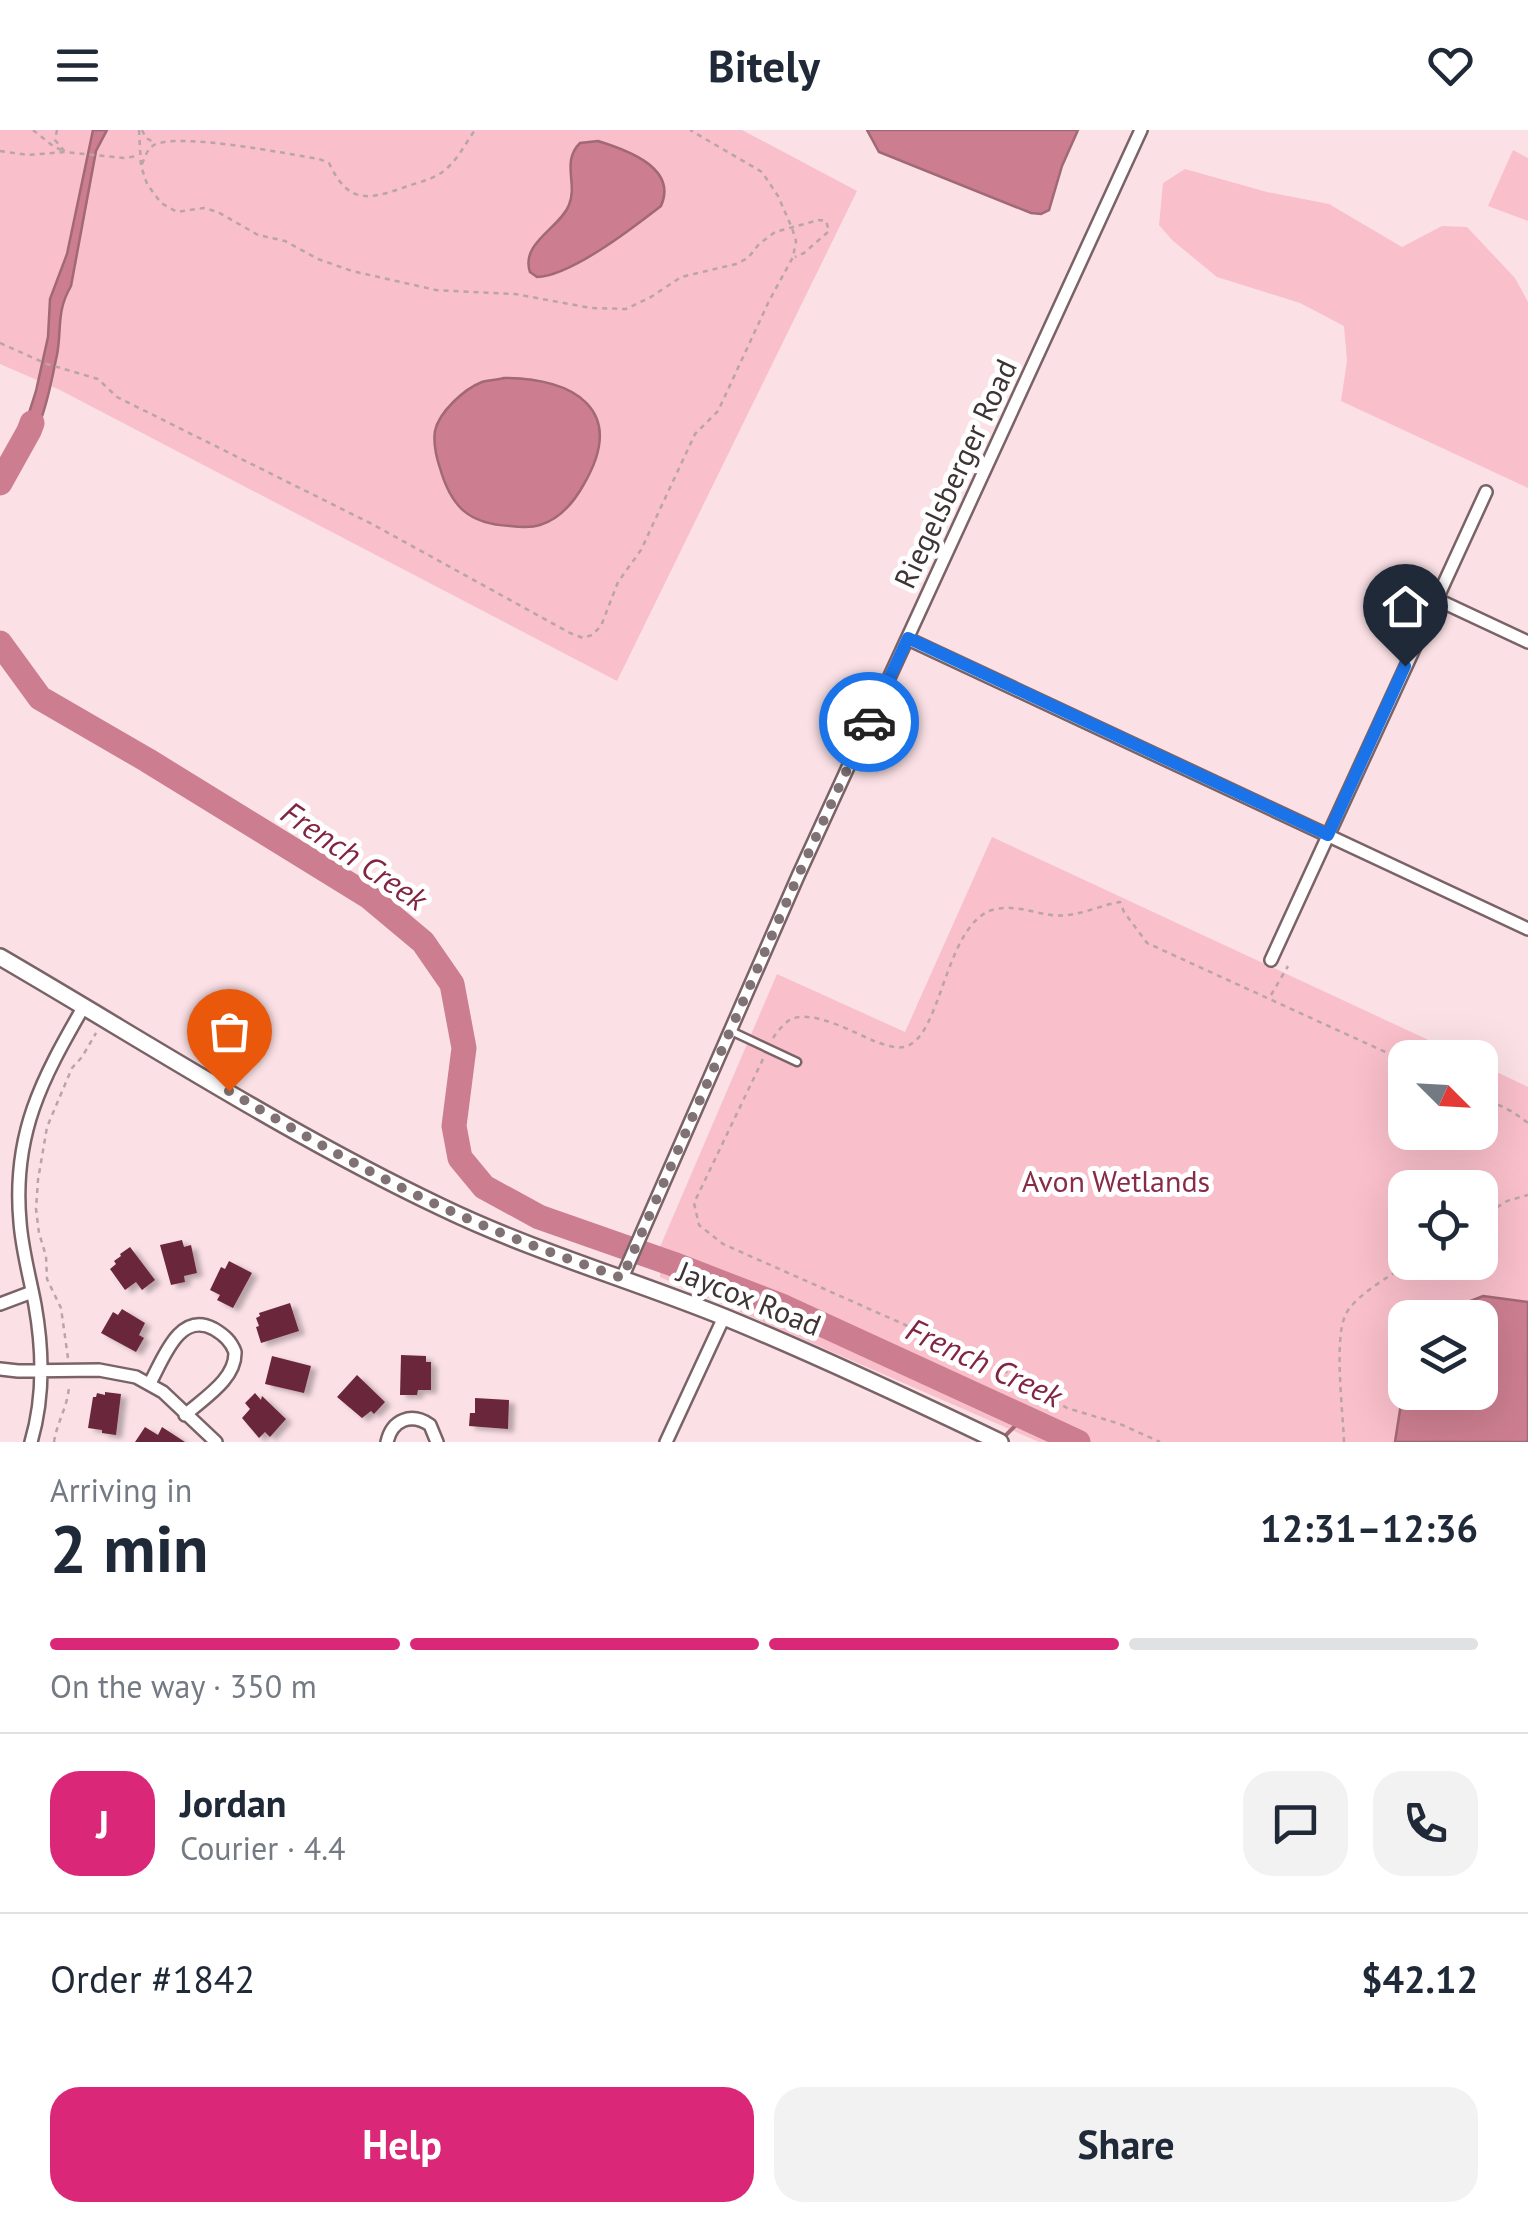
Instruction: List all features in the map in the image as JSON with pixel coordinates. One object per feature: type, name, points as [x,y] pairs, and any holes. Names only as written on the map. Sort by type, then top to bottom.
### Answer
[{"type":"street","name":"Riegelsberger Road","points":[[622,1278],[798,876],[1142,130]]},
{"type":"street","points":[[1271,960],[1486,492]]},
{"type":"street","points":[[1436,599],[1528,642]]},
{"type":"street","points":[[908,638],[1528,929]]},
{"type":"street","name":"Jaycox Road","points":[[0,957],[304,1135],[441,1207],[724,1317],[995,1440]]},
{"type":"street","points":[[31,1442],[41,1369],[40,1334],[20,1222],[18,1196],[23,1146],[46,1073],[84,1006]]},
{"type":"street","points":[[0,1304],[32,1292]]},
{"type":"street","points":[[666,1442],[724,1317]]},
{"type":"street","points":[[150,1384],[182,1330],[205,1325],[225,1336],[235,1352],[233,1369],[185,1415]]},
{"type":"street","points":[[0,1368],[110,1370],[136,1376],[162,1392],[216,1442]]},
{"type":"street","points":[[386,1442],[392,1427],[415,1418],[430,1425],[438,1442]]},
{"type":"lane","points":[[731,1031],[798,1062]]},
{"type":"path","points":[[33,130],[65,152]]},
{"type":"path","points":[[56,130],[55,140],[65,152]]},
{"type":"path","points":[[140,130],[156,144]]},
{"type":"path","points":[[140,130],[141,166],[147,184],[161,203],[177,212],[204,208],[218,212],[258,235],[284,241],[318,259],[436,290],[515,294],[609,310],[626,308],[681,277],[748,258],[775,232],[826,221],[829,231],[823,238],[793,257]]},
{"type":"path","points":[[141,166],[148,150],[156,144],[175,140],[231,145],[319,159],[328,163],[337,180],[350,192],[374,198],[441,174],[475,130]]},
{"type":"path","points":[[0,342],[31,358],[98,379],[117,397],[372,524],[583,638],[601,626],[618,582],[641,550],[695,434],[718,410],[768,301],[793,257],[796,241],[792,228],[762,172],[690,130]]},
{"type":"path","points":[[0,151],[28,155],[65,152],[141,156]]},
{"type":"path","points":[[1160,1442],[1120,1424],[1067,1408],[991,1363],[723,1244],[699,1225],[694,1202],[774,1036],[788,1021],[801,1015],[885,1045],[905,1047],[918,1038],[928,1022],[962,938],[992,910],[1020,908],[1066,916],[1120,902],[1148,943],[1388,1053]]},
{"type":"path","points":[[1270,998],[1288,966]]},
{"type":"path","points":[[54,1442],[68,1398],[68,1350],[61,1308],[47,1279],[46,1256],[39,1234],[38,1180],[47,1127],[72,1068],[96,1032]]},
{"type":"path","points":[[1498,1105],[1528,1123]]},
{"type":"path","points":[[1498,1207],[1528,1195]]},
{"type":"path","points":[[1344,1442],[1340,1340],[1345,1313],[1388,1278]]},
{"type":"green space","points":[[0,130],[742,130],[857,191],[617,681],[60,390],[0,364]]},
{"type":"green space","points":[[1513,150],[1528,158],[1528,221],[1488,206]]},
{"type":"green space","points":[[1185,169],[1329,204],[1402,247],[1442,226],[1467,227],[1515,278],[1528,302],[1528,488],[1341,401],[1347,361],[1344,326],[1300,303],[1217,277],[1159,225],[1163,183]]},
{"type":"green space","name":"Avon Wetlands","points":[[992,837],[1428,1040],[1388,1040],[1388,1150],[1498,1150],[1498,1073],[1528,1087],[1528,1442],[1039,1442],[660,1277],[660,1247],[777,974],[905,1032]]},
{"type":"shaded area","points":[[93,130],[107,130],[96,151],[71,286],[61,312],[47,399],[38,428],[24,452],[13,447],[22,435],[36,391],[48,337],[50,299],[67,254]]},
{"type":"shaded area","points":[[867,130],[1078,130],[1049,210],[1041,214],[879,152]]},
{"type":"shaded area","points":[[598,141],[635,156],[656,171],[664,193],[661,206],[584,260],[537,277],[530,272],[528,262],[536,244],[569,205],[574,150],[580,143]]},
{"type":"shaded area","points":[[504,378],[553,384],[572,392],[587,403],[600,436],[596,458],[571,503],[560,514],[536,526],[496,525],[464,511],[444,482],[436,454],[435,431],[447,409],[475,385]]},
{"type":"shaded area","points":[[1483,1296],[1528,1302],[1528,1442],[1395,1442],[1400,1410],[1498,1410],[1498,1300],[1473,1300]]},
{"type":"building","points":[[182,1240],[184,1247],[191,1245],[197,1273],[184,1276],[185,1282],[171,1285],[160,1245]]},
{"type":"building","points":[[130,1247],[155,1280],[142,1290],[136,1282],[125,1290],[110,1269]]},
{"type":"building","points":[[229,1261],[252,1273],[233,1308],[217,1300],[220,1295],[210,1290],[221,1267],[225,1269]]},
{"type":"building","points":[[290,1303],[299,1331],[261,1343],[256,1327],[259,1313]]},
{"type":"building","points":[[122,1309],[145,1323],[139,1335],[144,1338],[136,1352],[101,1333],[113,1312],[118,1315]]},
{"type":"building","points":[[401,1355],[426,1356],[426,1362],[431,1362],[431,1390],[400,1395]]},
{"type":"building","points":[[272,1356],[311,1366],[304,1393],[265,1384]]},
{"type":"building","points":[[357,1375],[385,1402],[374,1414],[371,1411],[362,1418],[337,1397]]},
{"type":"building","points":[[105,1392],[121,1394],[116,1435],[88,1428],[93,1397]]},
{"type":"building","points":[[255,1393],[286,1419],[270,1437],[265,1432],[259,1438],[242,1418],[250,1409],[245,1403]]},
{"type":"building","points":[[475,1398],[509,1400],[508,1429],[469,1426],[470,1413],[475,1413]]},
{"type":"building","points":[[145,1427],[158,1435],[162,1427],[185,1442],[135,1442]]},
{"type":"waterway","name":"French Creek","points":[[0,483],[32,423]]},
{"type":"waterway","name":"French Creek","points":[[0,643],[40,698],[368,896],[423,942],[452,984],[464,1048],[454,1126],[460,1158],[484,1187],[539,1217],[784,1307],[1078,1442]]},
{"type":"waterway","points":[[1002,1439],[1024,1417]]},
{"type":"way so far","points":[[229,1091],[441,1207],[622,1278],[869,722]]},
{"type":"route","points":[[869,722],[908,638],[1328,835],[1405,666]]}]
